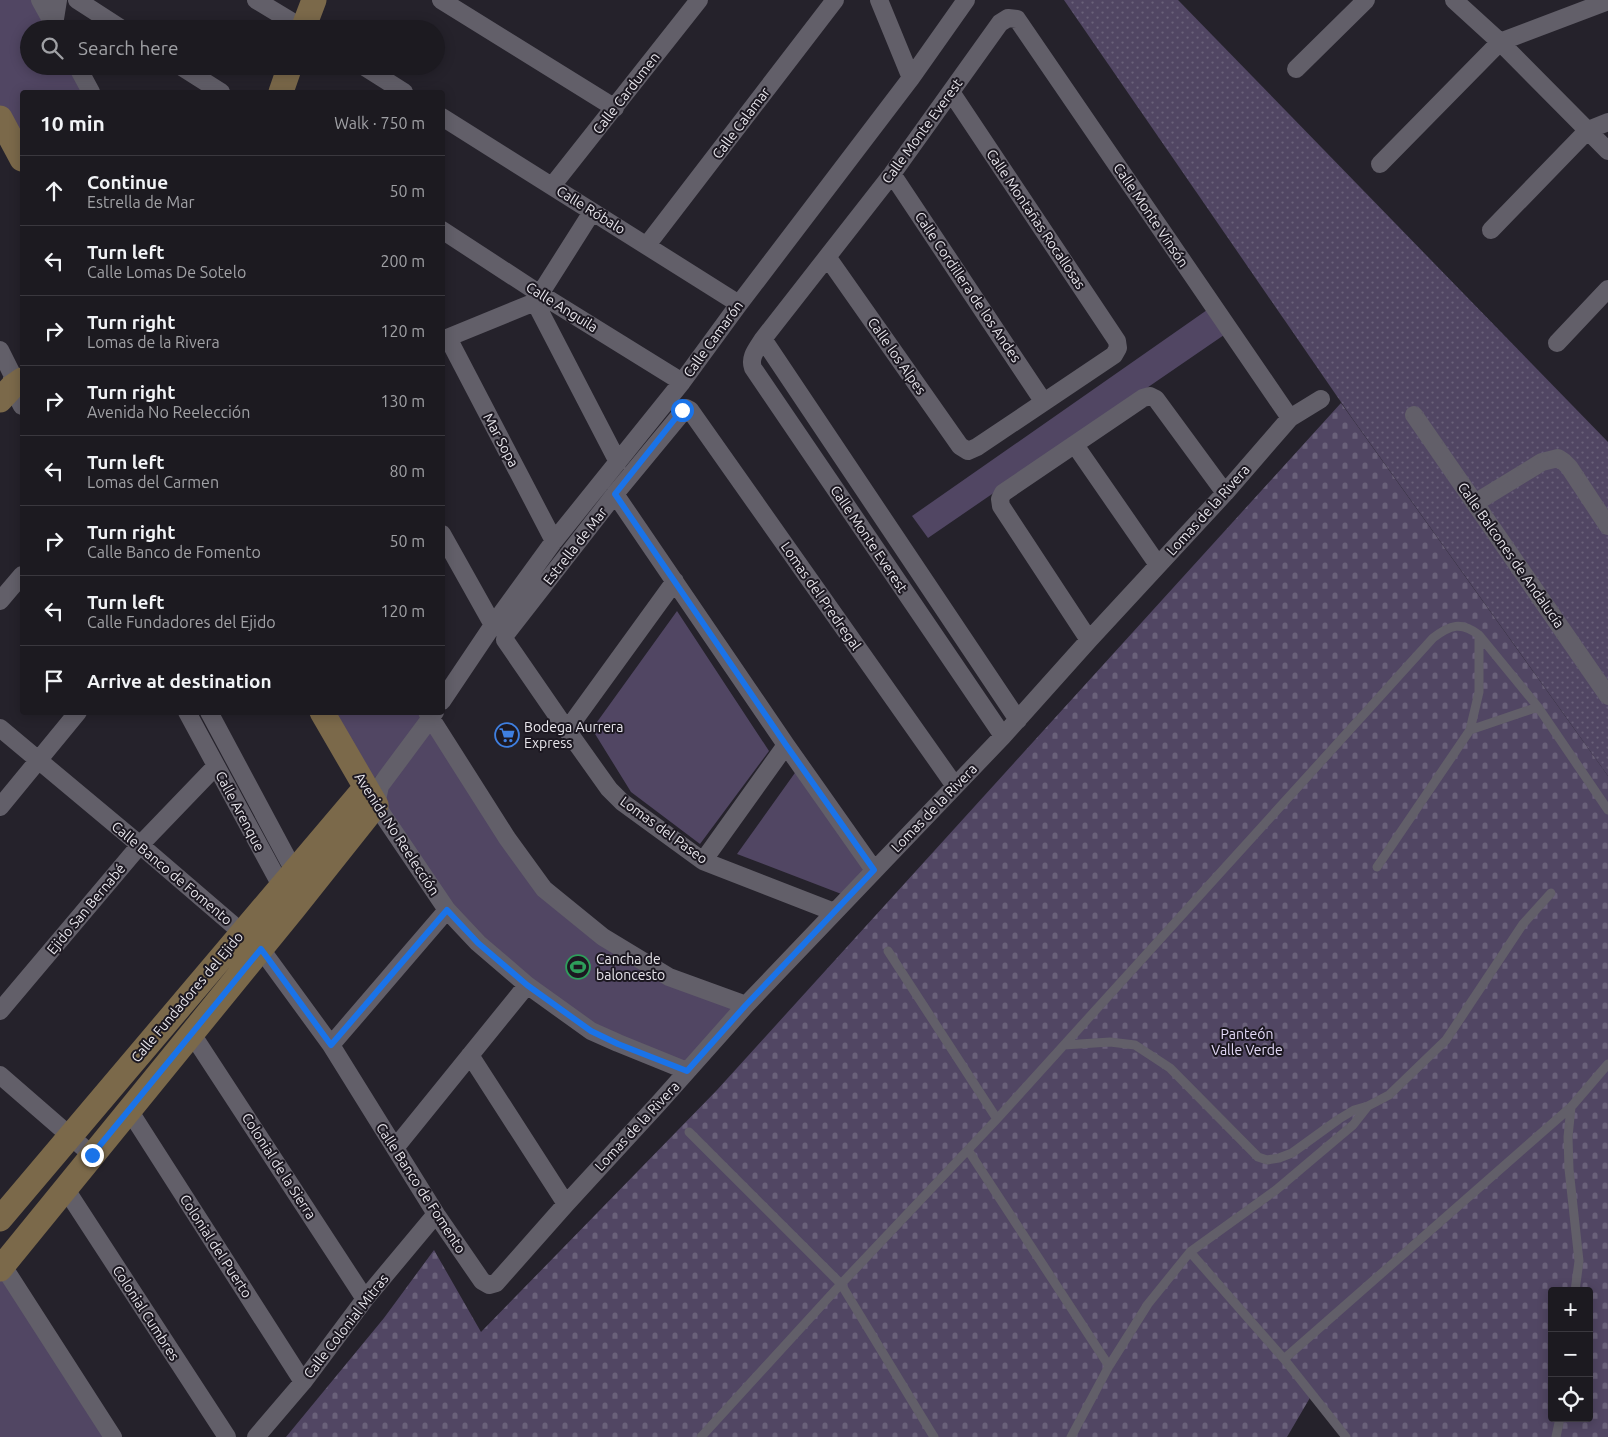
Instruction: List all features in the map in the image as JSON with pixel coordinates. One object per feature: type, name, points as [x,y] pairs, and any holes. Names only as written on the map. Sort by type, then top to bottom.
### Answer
[{"type":"street","points":[[40,0],[51,20]]},
{"type":"street","points":[[56,20],[58,0]]},
{"type":"street","points":[[77,0],[108,20]]},
{"type":"street","points":[[256,0],[288,20]]},
{"type":"street","points":[[306,20],[314,0]]},
{"type":"street","points":[[441,0],[615,108]]},
{"type":"street","name":"Calle Cardumen","points":[[552,186],[699,0]]},
{"type":"street","name":"Calle Calamar","points":[[647,245],[835,0]]},
{"type":"street","points":[[879,0],[911,78]]},
{"type":"street","name":"Calle Camarón","points":[[445,697],[493,625],[554,541],[682,382],[911,78],[966,0]]},
{"type":"street","points":[[1296,69],[1366,0]]},
{"type":"street","points":[[1454,0],[1500,42],[1608,151]]},
{"type":"street","points":[[1380,164],[1500,42],[1608,1]]},
{"type":"street","name":"Calle Monte Everest","points":[[1003,736],[751,363],[752,357],[763,340],[892,174],[1000,23],[1008,18]]},
{"type":"street","name":"Calle Monte Vinsón","points":[[1008,18],[1017,19],[1290,418]]},
{"type":"street","points":[[82,75],[90,90]]},
{"type":"street","points":[[194,75],[218,90]]},
{"type":"street","points":[[282,90],[287,75]]},
{"type":"street","points":[[377,75],[401,90]]},
{"type":"street","name":"Calle Montañas Rocallosas","points":[[951,92],[1117,340],[1118,348],[1114,354],[1043,401]]},
{"type":"street","points":[[0,118],[20,155]]},
{"type":"street","name":"Calle Róbalo","points":[[445,119],[739,304]]},
{"type":"street","points":[[1491,230],[1588,130],[1608,122]]},
{"type":"street","name":"Calle Cordillera de los Andes","points":[[892,174],[1043,401]]},
{"type":"street","points":[[445,340],[538,298],[592,212]]},
{"type":"street","name":"Calle Anguila","points":[[445,233],[538,298],[682,382]]},
{"type":"street","name":"Calle los Alpes","points":[[828,258],[960,446],[968,451],[977,447],[1043,401]]},
{"type":"street","points":[[1557,343],[1608,289]]},
{"type":"street","points":[[538,298],[618,462]]},
{"type":"street","name":"Mar Sopa","points":[[445,340],[554,541]]},
{"type":"street","name":"Calle Monte Everest","points":[[763,340],[1018,720]]},
{"type":"street","points":[[0,350],[13,382]]},
{"type":"street","points":[[1089,640],[1001,506],[1000,499],[1004,493],[1144,398],[1150,396],[1156,399],[1225,493]]},
{"type":"street","name":"Lomas de la Rivera","points":[[489,1285],[496,1283],[746,1005],[1018,720],[1225,493],[1290,418],[1321,399]]},
{"type":"street","name":"Estrella de Mar","points":[[505,640],[506,634],[615,494],[686,408]]},
{"type":"street","name":"Lomas del Predregal","points":[[686,408],[690,410],[955,786]]},
{"type":"street","name":"Calle Balcones de Andalucía","points":[[1414,415],[1608,696]]},
{"type":"street","points":[[1075,445],[1158,565]]},
{"type":"street","points":[[1475,502],[1542,462],[1558,458],[1569,467],[1608,526]]},
{"type":"street","points":[[615,494],[786,745],[874,870]]},
{"type":"street","points":[[445,539],[493,625]]},
{"type":"street","points":[[0,601],[20,577]]},
{"type":"street","points":[[566,730],[675,581]]},
{"type":"street","name":"Lomas del Paseo","points":[[505,640],[566,730],[609,789],[622,802],[703,861],[834,912]]},
{"type":"street","points":[[0,807],[76,715]]},
{"type":"street","name":"Calle Arenque","points":[[189,715],[216,766],[300,900]]},
{"type":"street","name":"Calle Arenque","points":[[211,715],[287,879]]},
{"type":"street","name":"Avenida No Reelección","points":[[324,715],[447,910],[478,943],[527,985],[591,1031],[618,1044],[687,1071]]},
{"type":"street","points":[[431,715],[507,838],[544,889],[603,937],[669,977],[746,1005]]},
{"type":"street","name":"Calle Fundadores del Ejido","points":[[1,1268],[300,900],[373,793],[431,715]]},
{"type":"street","name":"Calle Banco de Fomento","points":[[0,728],[261,949],[331,1045],[436,1214],[482,1281],[489,1285]]},
{"type":"street","points":[[703,861],[786,745]]},
{"type":"street","name":"Ejido San Bernabé","points":[[0,1011],[140,845],[216,766]]},
{"type":"street","name":"Calle Fundadores del Ejido","points":[[0,1219],[287,879],[373,793]]},
{"type":"street","points":[[331,1045],[447,910]]},
{"type":"street","points":[[395,1148],[527,985]]},
{"type":"street","name":"Colonial de la Sierra","points":[[192,1034],[366,1299]]},
{"type":"street","points":[[470,1055],[566,1204]]},
{"type":"street","points":[[0,1075],[92,1155]]},
{"type":"street","name":"Colonial del Puerto","points":[[129,1110],[303,1382]]},
{"type":"street","name":"Colonial Cumbres","points":[[65,1188],[227,1437]]},
{"type":"street","name":"Calle Colonial Mitras","points":[[256,1437],[303,1382],[366,1299],[436,1214]]},
{"type":"street","points":[[1,1268],[113,1437]]},
{"type":"lane","points":[[701,1437],[841,1284],[997,1119],[1433,638],[1443,630],[1454,626],[1469,628],[1479,635],[1538,707],[1608,810]]},
{"type":"lane","points":[[1377,868],[1470,730],[1479,692],[1479,635]]},
{"type":"lane","points":[[1470,730],[1538,707]]},
{"type":"lane","points":[[1064,1045],[1110,1042],[1135,1045],[1170,1068],[1258,1157],[1267,1160],[1279,1158],[1292,1153],[1339,1118],[1389,1095],[1446,1040],[1523,924],[1551,893]]},
{"type":"lane","points":[[888,951],[997,1119]]},
{"type":"lane","points":[[1284,1359],[1571,1107],[1608,1064]]},
{"type":"lane","points":[[1071,1437],[1109,1366],[1159,1289],[1190,1252],[1276,1190],[1353,1125],[1368,1106]]},
{"type":"lane","points":[[1571,1107],[1568,1137],[1569,1169],[1579,1261],[1576,1287]]},
{"type":"lane","points":[[689,1132],[841,1284],[934,1437]]},
{"type":"lane","points":[[968,1150],[1109,1366]]},
{"type":"lane","points":[[1190,1252],[1284,1359],[1346,1437]]},
{"type":"lane","points":[[1556,1437],[1559,1422]]},
{"type":"green space","points":[[0,0],[41,0],[52,20],[20,20],[20,75],[83,75],[91,90],[20,90],[20,153],[0,115]]},
{"type":"green space","points":[[1064,0],[1178,0],[1608,442],[1608,776],[1352,418]]},
{"type":"green space","points":[[1207,310],[1224,335],[928,538],[912,516]]},
{"type":"green space","name":"Panteón Valle Verde","points":[[1341,403],[1608,776],[1608,1437],[1343,1437],[1311,1396],[1287,1437],[286,1437],[384,1318],[434,1250],[481,1332],[717,1090]]},
{"type":"green space","points":[[677,611],[769,751],[700,844],[631,792],[592,729]]},
{"type":"green space","points":[[323,715],[428,715],[507,838],[603,937],[746,1005],[687,1071],[591,1031],[447,910],[376,805],[426,724],[365,788]]},
{"type":"green space","points":[[797,770],[868,866],[844,895],[737,854]]},
{"type":"green space","points":[[0,1269],[113,1437],[0,1437]]},
{"type":"place","name":"Bodega Aurrera Express","points":[[507,735]]},
{"type":"place","name":"Cancha de baloncesto","points":[[578,967]]},
{"type":"route","points":[[92,1155],[261,949],[331,1045],[447,910],[478,943],[527,985],[591,1031],[618,1044],[687,1071],[746,1005],[874,870],[786,745],[615,494],[682,410]]}]
